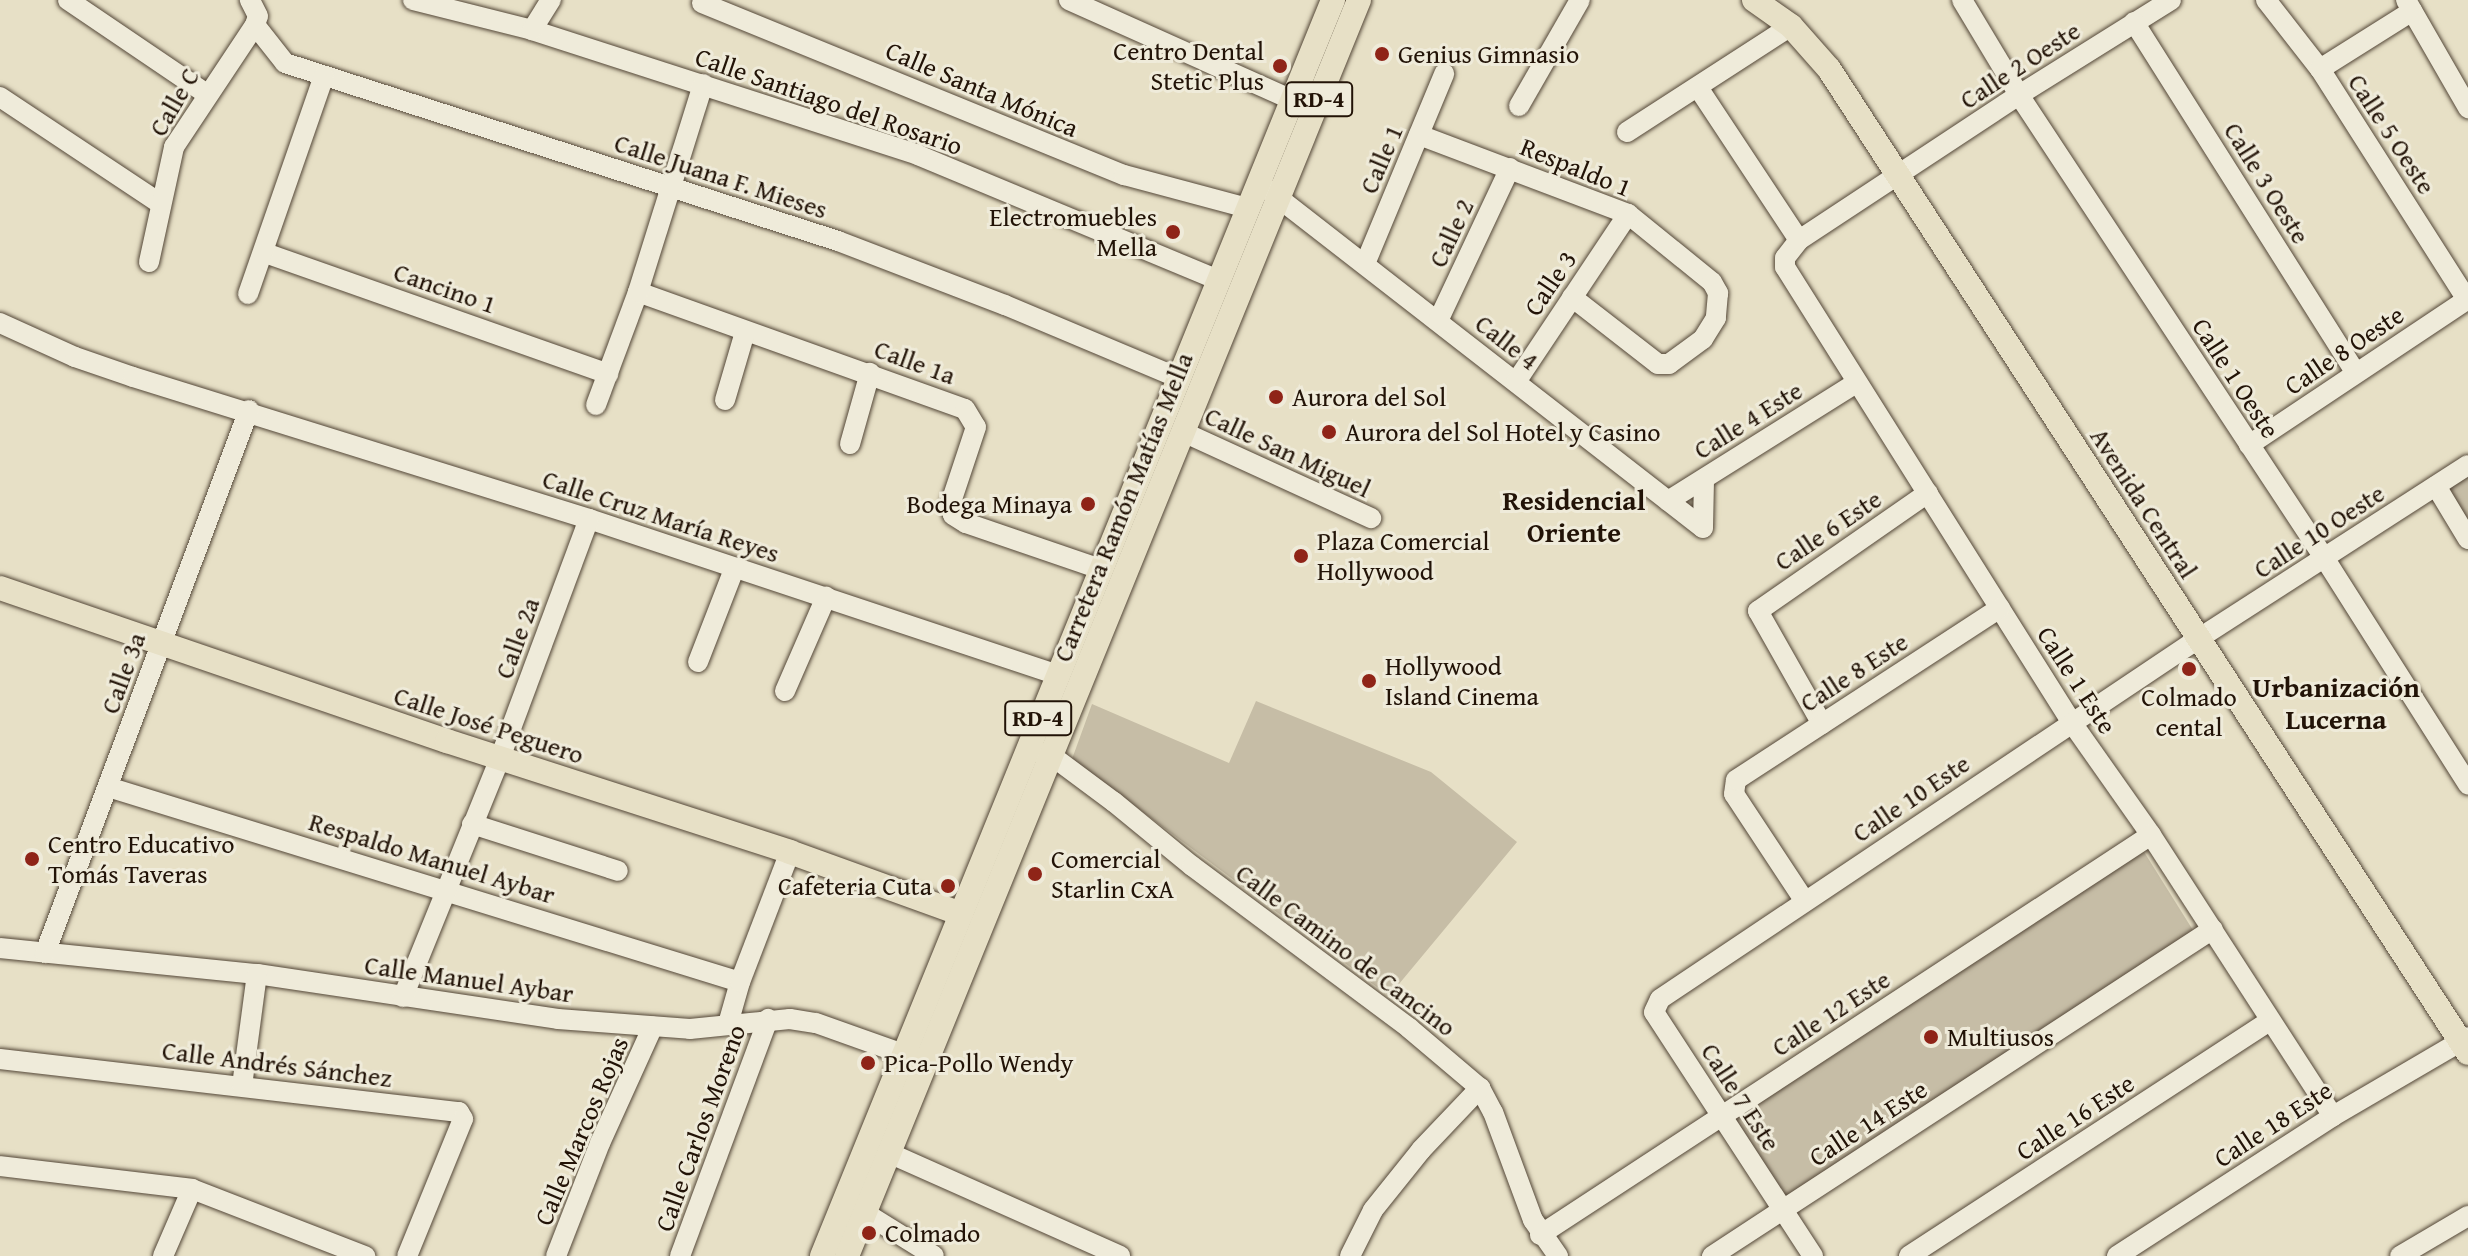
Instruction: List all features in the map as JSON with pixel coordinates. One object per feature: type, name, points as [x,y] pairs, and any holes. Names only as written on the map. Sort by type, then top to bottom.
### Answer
[{"type":"main road","name":"Carretera Ramón Matías Mella","points":[[822,1256],[1052,756],[1183,432],[1269,190],[1293,100],[1333,0]]},
{"type":"main road","name":"Carretera Ramón Matías Mella","points":[[847,1256],[889,1153],[914,1058],[961,914],[1056,674],[1247,208],[1269,190],[1359,0]]},
{"type":"main road","name":"Avenida Central","points":[[1754,0],[1791,26],[1829,69],[2198,639],[2465,1043]]},
{"type":"main road","name":"Calle José Peguero","points":[[0,588],[500,758],[790,852],[961,914]]},
{"type":"street","points":[[68,0],[207,94]]},
{"type":"street","points":[[250,0],[258,16],[255,25]]},
{"type":"street","points":[[532,30],[551,0]]},
{"type":"street","points":[[1069,0],[1103,7],[1293,100]]},
{"type":"street","points":[[1519,106],[1580,0]]},
{"type":"street","name":"Calle 1 Oeste","points":[[1962,0],[2019,95],[2325,559],[2468,784]]},
{"type":"street","name":"Calle 2 Oeste","points":[[1799,240],[2019,95],[2171,0]]},
{"type":"street","name":"Calle 5 Oeste","points":[[2266,0],[2320,69],[2468,300]]},
{"type":"street","name":"Calle Santiago del Rosario","points":[[417,1],[532,30],[918,155],[1218,280]]},
{"type":"street","name":"Calle Santa Mónica","points":[[702,3],[1124,175],[1247,208]]},
{"type":"street","points":[[2320,69],[2409,6],[2468,108]]},
{"type":"street","name":"Calle 3 Oeste","points":[[2134,22],[2356,373]]},
{"type":"street","name":"Calle C","points":[[149,262],[174,147],[255,25]]},
{"type":"street","name":"Calle Juana F. Mieses","points":[[255,25],[285,63],[838,241],[1005,305],[1179,378]]},
{"type":"street","points":[[1627,132],[1699,89],[1791,26]]},
{"type":"street","name":"Calle 1","points":[[1365,264],[1444,74]]},
{"type":"street","points":[[248,294],[265,253],[324,76]]},
{"type":"street","points":[[596,405],[638,292],[703,84]]},
{"type":"street","points":[[1699,89],[1799,240]]},
{"type":"street","points":[[0,97],[161,204]]},
{"type":"street","name":"Respaldo 1","points":[[1419,135],[1628,214],[1712,282],[1718,293],[1716,318],[1703,339],[1669,364],[1658,364],[1572,297]]},
{"type":"street","name":"Calle 2","points":[[1438,321],[1510,168]]},
{"type":"street","name":"Calle 4","points":[[1269,190],[1703,528],[1704,480]]},
{"type":"street","name":"Calle 3","points":[[1516,382],[1628,214]]},
{"type":"street","name":"Calle 1 Este","points":[[1799,240],[1785,258],[1785,267],[2072,723],[2151,835],[2333,1116]]},
{"type":"street","name":"Cancino 1","points":[[265,253],[608,374]]},
{"type":"street","name":"Calle 1a","points":[[638,292],[745,332],[951,401],[965,409],[976,427],[950,505],[953,515],[966,523],[1100,569]]},
{"type":"street","name":"Calle 8 Oeste","points":[[2249,445],[2468,300]]},
{"type":"street","name":"Calle Cruz María Reyes","points":[[0,323],[75,357],[589,519],[1056,674]]},
{"type":"street","points":[[725,400],[745,332]]},
{"type":"street","points":[[850,444],[870,373]]},
{"type":"street","name":"Calle 4 Este","points":[[1668,501],[1856,383]]},
{"type":"street","name":"Calle 3a","points":[[45,953],[249,410]]},
{"type":"street","name":"Calle San Miguel","points":[[1183,432],[1371,518]]},
{"type":"street","name":"Calle 10 Oeste","points":[[2198,639],[2468,465]]},
{"type":"street","points":[[2436,486],[2468,539]]},
{"type":"street","name":"Calle 6 Este","points":[[1822,724],[1758,611],[1928,493]]},
{"type":"street","name":"Calle 2a","points":[[403,997],[500,758],[589,519]]},
{"type":"street","points":[[698,662],[734,569]]},
{"type":"street","points":[[785,691],[826,597]]},
{"type":"street","name":"Calle 8 Este","points":[[1804,900],[1734,794],[1736,780],[2000,608]]},
{"type":"street","name":"Calle 10 Este","points":[[1655,1005],[1804,900],[2198,639]]},
{"type":"street","name":"Calle Camino de Cancino","points":[[1027,748],[1052,756],[1409,1028],[1480,1088],[1493,1112],[1540,1235],[1558,1256]]},
{"type":"street","name":"Respaldo Manuel Aybar","points":[[108,787],[445,888],[740,982]]},
{"type":"street","points":[[472,824],[618,871]]},
{"type":"street","name":"Calle 12 Este","points":[[1540,1235],[2151,835]]},
{"type":"street","points":[[728,1024],[740,982],[790,852]]},
{"type":"street","name":"Calle 14 Este","points":[[1712,1256],[2213,929]]},
{"type":"street","name":"Calle Manuel Aybar","points":[[0,948],[257,974],[558,1019],[690,1029],[768,1019],[816,1023],[914,1058]]},
{"type":"street","points":[[242,1086],[257,974]]},
{"type":"street","name":"Calle 7 Este","points":[[1655,1005],[1654,1012],[1813,1256]]},
{"type":"street","name":"Calle Carlos Moreno","points":[[680,1256],[768,1019]]},
{"type":"street","name":"Calle 16 Este","points":[[1909,1256],[2270,1021]]},
{"type":"street","name":"Calle Marcos Rojas","points":[[556,1256],[600,1143],[653,1026]]},
{"type":"street","name":"Calle 18 Este","points":[[2117,1256],[2333,1116],[2465,1043]]},
{"type":"street","name":"Calle Andrés Sánchez","points":[[0,1059],[459,1112],[463,1119],[407,1256]]},
{"type":"street","points":[[1350,1256],[1373,1210],[1421,1150],[1480,1088]]},
{"type":"street","points":[[889,1153],[1120,1256]]},
{"type":"street","points":[[0,1166],[192,1189],[365,1256]]},
{"type":"street","points":[[163,1256],[192,1189]]},
{"type":"street","points":[[865,1213],[934,1256]]},
{"type":"street","points":[[2400,1256],[2468,1216]]},
{"type":"shaded area","points":[[2468,472],[2468,529],[2442,489]]},
{"type":"shaded area","points":[[1256,701],[1431,772],[1517,842],[1389,996],[1072,759],[1092,704],[1229,763]]},
{"type":"shaded area","points":[[2141,847],[2196,935],[1784,1202],[1730,1118]]},
{"type":"place","name":"Genius Gimnasio","points":[[1382,54]]},
{"type":"place","name":"Centro Dental Stetic Plus","points":[[1280,66]]},
{"type":"place","name":"Electromuebles Mella","points":[[1173,232]]},
{"type":"place","name":"Aurora del Sol","points":[[1276,397]]},
{"type":"place","name":"Aurora del Sol Hotel y Casino","points":[[1329,432]]},
{"type":"place","name":"Bodega Minaya","points":[[1088,504]]},
{"type":"place","name":"Plaza Comercial Hollywood","points":[[1301,556]]},
{"type":"place","name":"Colmado cental","points":[[2189,669]]},
{"type":"place","name":"Hollywood Island Cinema","points":[[1369,681]]},
{"type":"place","name":"Centro Educativo Tomás Taveras","points":[[32,859]]},
{"type":"place","name":"Comercial Starlin CxA","points":[[1035,874]]},
{"type":"place","name":"Cafeteria Cuta","points":[[948,886]]},
{"type":"place","name":"Multiusos","points":[[1931,1037]]},
{"type":"place","name":"Pica-Pollo Wendy","points":[[868,1063]]},
{"type":"place","name":"Colmado","points":[[869,1233]]},
{"type":"district","name":"Residencial Oriente","points":[[1574,516]]},
{"type":"district","name":"Urbanización Lucerna","points":[[2336,703]]}]
